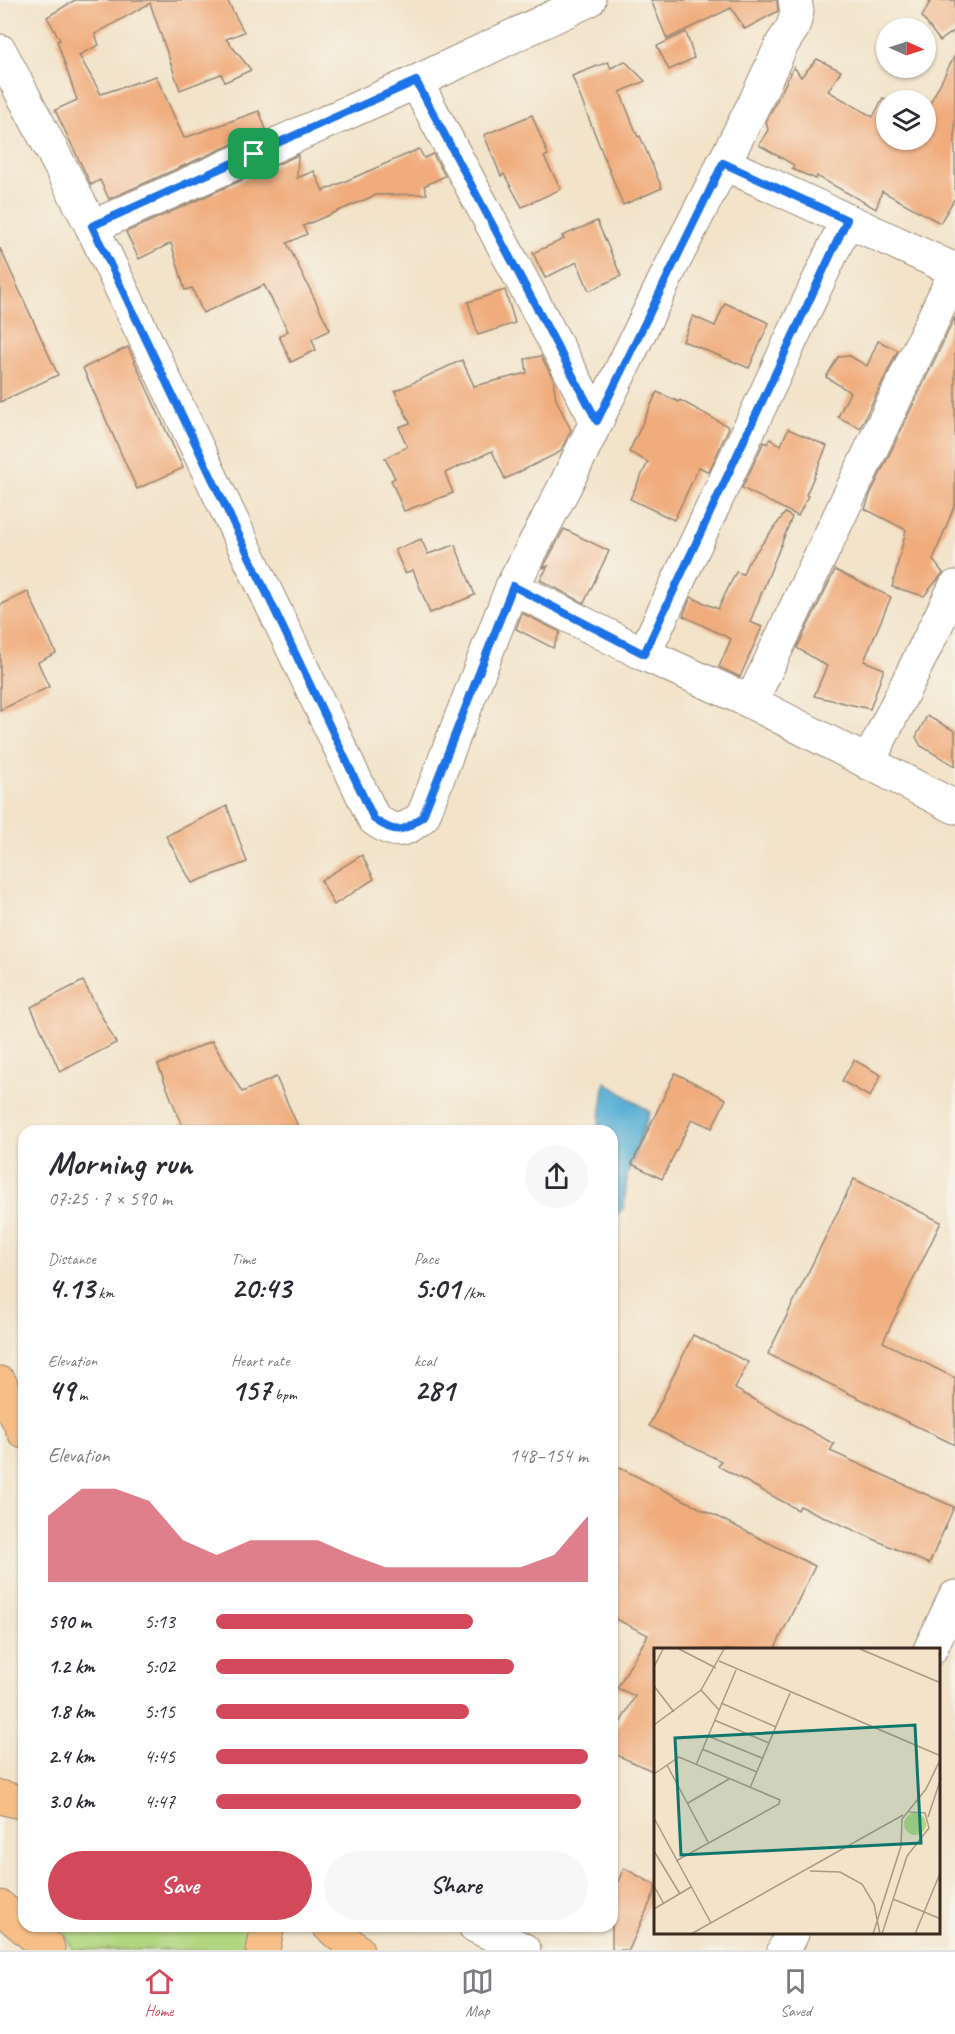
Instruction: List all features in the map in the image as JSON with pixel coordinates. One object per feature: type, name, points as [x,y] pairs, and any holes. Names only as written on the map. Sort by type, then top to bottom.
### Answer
[{"type":"main road","points":[[0,1383],[18,1420]]},
{"type":"main road","points":[[0,1797],[18,1802]]},
{"type":"main road","points":[[0,1907],[18,1920]]},
{"type":"main road","points":[[35,1932],[47,1941]]},
{"type":"main road","points":[[263,1950],[267,1932]]},
{"type":"main road","points":[[336,1932],[357,1950]]},
{"type":"street","points":[[92,226],[416,81],[589,0]]},
{"type":"street","points":[[0,51],[92,226],[374,819],[390,830],[408,829],[423,816],[513,586],[597,421],[782,44],[793,27],[797,12],[795,0]]},
{"type":"street","points":[[416,81],[597,421]]},
{"type":"street","points":[[723,163],[955,272],[750,702]]},
{"type":"street","points":[[644,654],[847,220]]},
{"type":"street","points":[[513,586],[644,654],[750,702],[955,807]]},
{"type":"street","points":[[868,763],[955,587]]},
{"type":"street","points":[[931,1648],[955,1597]]},
{"type":"street","points":[[487,1932],[524,1950]]},
{"type":"street","points":[[784,1950],[792,1935]]},
{"type":"green space","points":[[65,1932],[246,1932],[244,1942],[239,1950],[72,1950]]},
{"type":"water","points":[[605,1082],[650,1112],[627,1176],[624,1207],[618,1214],[618,1125],[599,1125]]},
{"type":"building","points":[[75,0],[227,0],[244,32],[226,39],[251,70],[225,82],[221,74],[180,90],[150,3],[95,34],[99,45],[79,55],[101,94],[156,76],[184,138],[259,111],[266,129],[109,199],[100,180],[91,185],[55,110],[77,100],[57,41],[60,40],[47,17]]},
{"type":"building","points":[[651,0],[777,0],[778,11],[745,29],[731,8],[667,39]]},
{"type":"building","points":[[931,0],[955,0],[955,30],[940,41],[936,36],[936,18],[922,17]]},
{"type":"building","points":[[686,32],[694,58],[669,70],[657,46]]},
{"type":"building","points":[[955,55],[955,198],[940,223],[882,191],[876,209],[817,176],[816,179],[792,169],[794,165],[759,145],[768,130],[766,122],[794,67],[801,77],[817,59],[841,71],[828,91],[873,117],[876,111],[876,150],[936,150],[936,92]]},
{"type":"building","points":[[625,61],[645,81],[620,92],[662,188],[623,205],[572,76],[608,62],[611,68]]},
{"type":"building","points":[[532,115],[548,155],[544,157],[561,189],[522,207],[504,174],[501,176],[484,135]]},
{"type":"building","points":[[419,149],[424,158],[433,154],[445,176],[424,186],[427,194],[376,195],[303,226],[307,234],[287,243],[330,330],[312,339],[316,350],[291,362],[279,336],[288,331],[264,285],[203,313],[192,288],[185,290],[171,243],[139,259],[126,232],[298,155],[297,178],[314,171],[323,191]]},
{"type":"building","points":[[597,221],[621,276],[589,291],[577,262],[545,278],[533,253],[564,239],[562,236]]},
{"type":"building","points":[[0,248],[58,375],[0,402]]},
{"type":"building","points":[[505,290],[515,323],[478,335],[468,302]]},
{"type":"building","points":[[725,303],[769,323],[749,368],[683,341],[693,316],[715,326]]},
{"type":"building","points":[[955,317],[955,504],[933,560],[943,573],[924,596],[892,587],[906,530],[865,509]]},
{"type":"building","points":[[878,341],[898,350],[860,428],[838,417],[850,392],[826,377],[838,357],[850,356],[867,366]]},
{"type":"building","points":[[128,347],[183,468],[137,489],[83,368]]},
{"type":"building","points":[[541,356],[553,379],[556,399],[571,430],[560,452],[505,479],[492,451],[445,473],[453,493],[404,511],[391,480],[395,478],[385,458],[407,447],[399,427],[410,423],[395,391],[462,360],[474,386],[527,373],[525,359]]},
{"type":"building","points":[[657,392],[679,402],[680,400],[729,427],[709,472],[699,467],[674,520],[630,499],[648,462],[629,452]]},
{"type":"building","points":[[788,429],[827,446],[798,516],[742,488],[764,442],[768,444],[770,439],[781,445]]},
{"type":"building","points":[[785,513],[792,517],[750,622],[762,627],[740,677],[719,667],[731,639],[683,616],[691,597],[718,609],[736,572],[743,574],[747,564]]},
{"type":"building","points":[[564,529],[609,551],[584,603],[540,580],[548,566],[543,568]]},
{"type":"building","points":[[421,539],[428,554],[455,545],[475,595],[430,613],[413,570],[405,573],[395,550]]},
{"type":"building","points":[[835,570],[891,597],[864,661],[884,669],[870,709],[814,696],[827,666],[797,648]]},
{"type":"building","points":[[28,592],[56,653],[38,662],[49,687],[0,710],[0,605]]},
{"type":"building","points":[[522,613],[560,632],[553,648],[516,629]]},
{"type":"building","points":[[927,716],[955,731],[955,766],[921,746],[916,737]]},
{"type":"building","points":[[227,806],[247,862],[192,883],[166,836]]},
{"type":"building","points":[[362,855],[374,879],[334,905],[321,880]]},
{"type":"building","points":[[83,981],[116,1043],[60,1072],[31,1007]]},
{"type":"building","points":[[212,1041],[242,1092],[276,1077],[297,1125],[182,1125],[158,1065]]},
{"type":"building","points":[[854,1060],[881,1075],[870,1097],[842,1081]]},
{"type":"building","points":[[675,1073],[726,1099],[712,1128],[692,1119],[662,1179],[632,1164]]},
{"type":"building","points":[[854,1179],[941,1222],[883,1342],[955,1378],[955,1445],[768,1354]]},
{"type":"building","points":[[693,1335],[748,1362],[735,1389],[834,1444],[830,1451],[954,1507],[929,1564],[800,1506],[798,1510],[718,1466],[721,1461],[649,1426]]},
{"type":"building","points":[[618,1467],[815,1566],[775,1648],[654,1648],[654,1772],[618,1756],[618,1727],[635,1696],[618,1688],[618,1686],[648,1635],[618,1620]]},
{"type":"building","points":[[624,1868],[654,1884],[654,1893],[629,1950],[612,1950],[612,1932],[618,1932],[618,1882]]},
{"type":"route","points":[[416,81],[597,421],[723,163],[847,220],[644,654],[513,586],[423,816],[408,829],[390,830],[374,819],[92,226],[254,154],[416,81]]}]
